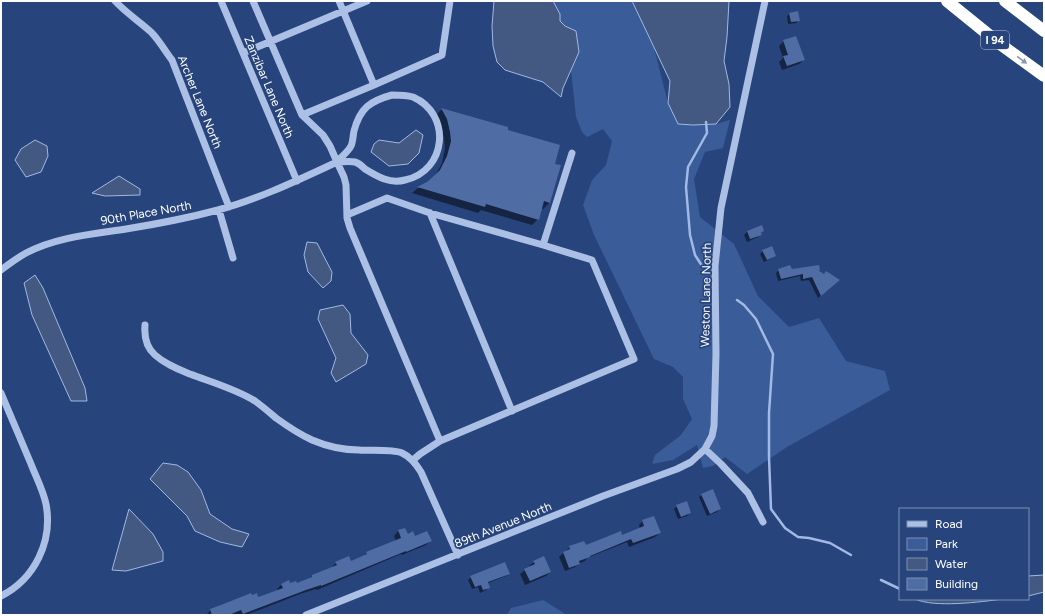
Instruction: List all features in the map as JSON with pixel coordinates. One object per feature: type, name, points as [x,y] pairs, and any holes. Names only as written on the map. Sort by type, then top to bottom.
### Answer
[{"type":"highway","name":"I 94","points":[[947,1],[1000,44],[1044,76]]},
{"type":"highway","points":[[1005,1],[1044,31]]},
{"type":"street","name":"Archer Lane North","points":[[115,1],[124,11],[152,33],[172,60],[229,207]]},
{"type":"street","name":"Zanzibar Lane North","points":[[221,1],[297,181]]},
{"type":"street","points":[[253,1],[302,115],[323,135],[330,146],[344,177],[346,185],[347,215],[350,228],[440,441]]},
{"type":"street","points":[[338,1],[374,85]]},
{"type":"street","points":[[243,53],[367,1]]},
{"type":"street","points":[[302,115],[442,55],[450,1]]},
{"type":"street","name":"Weston Lane North","points":[[705,449],[712,436],[714,426],[716,354],[714,292],[721,208],[765,1]]},
{"type":"street","points":[[392,95],[413,97],[426,106],[435,118],[440,140],[438,152],[432,163],[424,172],[414,178],[403,181],[388,180],[376,176],[356,162],[337,162],[352,145],[353,133],[357,119],[362,111],[370,103],[379,98],[392,95]]},
{"type":"street","points":[[543,245],[572,153]]},
{"type":"street","name":"90th Place North","points":[[1,270],[27,252],[60,240],[186,218],[219,210],[297,181],[337,162]]},
{"type":"street","points":[[347,215],[386,198],[430,213],[592,260],[634,359],[440,441],[413,460]]},
{"type":"street","points":[[219,210],[233,258]]},
{"type":"street","points":[[430,213],[512,411]]},
{"type":"street","points":[[145,325],[147,345],[156,356],[178,369],[254,400],[292,430],[312,440],[334,446],[357,450],[401,453],[413,460],[421,472],[458,555]]},
{"type":"street","points":[[1,393],[40,486],[46,503],[48,519],[42,552],[34,567],[25,579],[1,596]]},
{"type":"street","points":[[705,449],[748,493],[763,522]]},
{"type":"street","name":"89th Avenue North","points":[[306,615],[603,496],[677,469],[691,462],[705,449]]},
{"type":"green space","points":[[553,1],[632,1],[653,44],[668,103],[716,124],[730,120],[723,148],[705,152],[694,179],[700,217],[734,244],[758,296],[789,327],[819,318],[846,361],[885,371],[890,390],[787,447],[747,474],[725,457],[713,466],[703,468],[697,445],[673,460],[652,464],[655,455],[681,435],[692,419],[683,399],[683,377],[673,367],[654,359],[594,235],[583,205],[592,180],[606,165],[612,141],[603,129],[587,137],[582,132],[576,117],[571,70],[579,52],[565,26],[560,21]]},
{"type":"green space","points":[[543,600],[567,615],[507,615],[511,608]]},
{"type":"water","points":[[494,1],[553,1],[560,14],[560,21],[565,26],[576,31],[579,52],[563,88],[561,97],[543,82],[505,70],[497,62],[493,46],[492,26]]},
{"type":"water","points":[[632,1],[729,1],[724,61],[729,84],[730,107],[716,124],[678,124],[668,103],[670,81]]},
{"type":"water","points":[[416,130],[423,135],[419,153],[408,164],[389,166],[371,152],[374,144],[379,140],[399,143]]},
{"type":"water","points":[[35,140],[47,146],[48,156],[41,172],[26,177],[15,160],[21,149]]},
{"type":"water","points":[[119,176],[140,189],[140,195],[105,196],[92,193]]},
{"type":"water","points":[[307,242],[317,243],[332,272],[331,281],[323,288],[308,272],[304,255]]},
{"type":"water","points":[[35,275],[43,288],[85,388],[87,401],[71,401],[32,315],[24,283]]},
{"type":"water","points":[[343,305],[350,314],[351,333],[368,355],[366,364],[336,382],[331,373],[336,358],[318,319],[320,310]]},
{"type":"water","points":[[163,463],[177,465],[188,472],[201,490],[210,514],[232,529],[249,534],[242,547],[220,542],[195,531],[187,516],[150,479]]},
{"type":"water","points":[[129,509],[153,534],[163,552],[163,561],[126,571],[112,570]]},
{"type":"water","points":[[1044,575],[1044,592],[1029,596],[1029,576]]},
{"type":"water","points":[[918,600],[995,600],[946,604]]},
{"type":"building","points":[[798,11],[800,21],[791,22],[789,13]]},
{"type":"building","points":[[796,36],[805,60],[787,66],[783,56],[788,55],[783,40]]},
{"type":"building","points":[[441,108],[508,127],[508,130],[560,145],[555,164],[561,165],[550,203],[544,201],[539,220],[486,204],[485,207],[417,187],[427,182],[440,170],[447,156],[451,141],[450,132],[447,119]]},
{"type":"building","points":[[762,225],[764,231],[761,233],[762,235],[750,239],[747,231]]},
{"type":"building","points":[[772,246],[776,256],[767,260],[762,250]]},
{"type":"building","points":[[790,265],[792,269],[819,265],[819,271],[824,274],[826,271],[840,280],[821,296],[812,277],[803,279],[803,274],[781,279],[778,269]]},
{"type":"building","points":[[713,489],[721,509],[710,514],[701,494]]},
{"type":"building","points":[[687,501],[691,513],[681,517],[676,505]]},
{"type":"building","points":[[654,516],[661,533],[633,543],[631,539],[579,561],[580,564],[569,568],[563,552],[570,549],[569,546],[584,541],[586,545],[621,531],[622,535],[644,526],[642,520]]},
{"type":"building","points":[[405,528],[408,534],[413,531],[415,536],[427,531],[432,541],[321,586],[306,590],[243,614],[241,610],[229,615],[212,615],[210,609],[251,593],[252,595],[257,593],[258,597],[264,595],[283,588],[281,584],[289,580],[290,583],[296,581],[297,583],[312,577],[312,575],[337,565],[335,562],[349,556],[351,561],[367,554],[366,552],[401,538],[398,530]]},
{"type":"building","points":[[544,556],[551,572],[530,581],[524,569],[535,564],[533,561]]},
{"type":"building","points":[[505,562],[510,574],[488,582],[490,588],[483,590],[481,585],[475,587],[470,576]]},
{"type":"waterway","points":[[706,122],[707,133],[688,167],[686,187],[690,235],[695,255],[706,272]]},
{"type":"waterway","points":[[737,300],[744,305],[756,319],[773,354],[769,413],[771,509],[785,528],[798,537],[830,543],[851,555]]},
{"type":"waterway","points":[[881,580],[899,589]]}]
